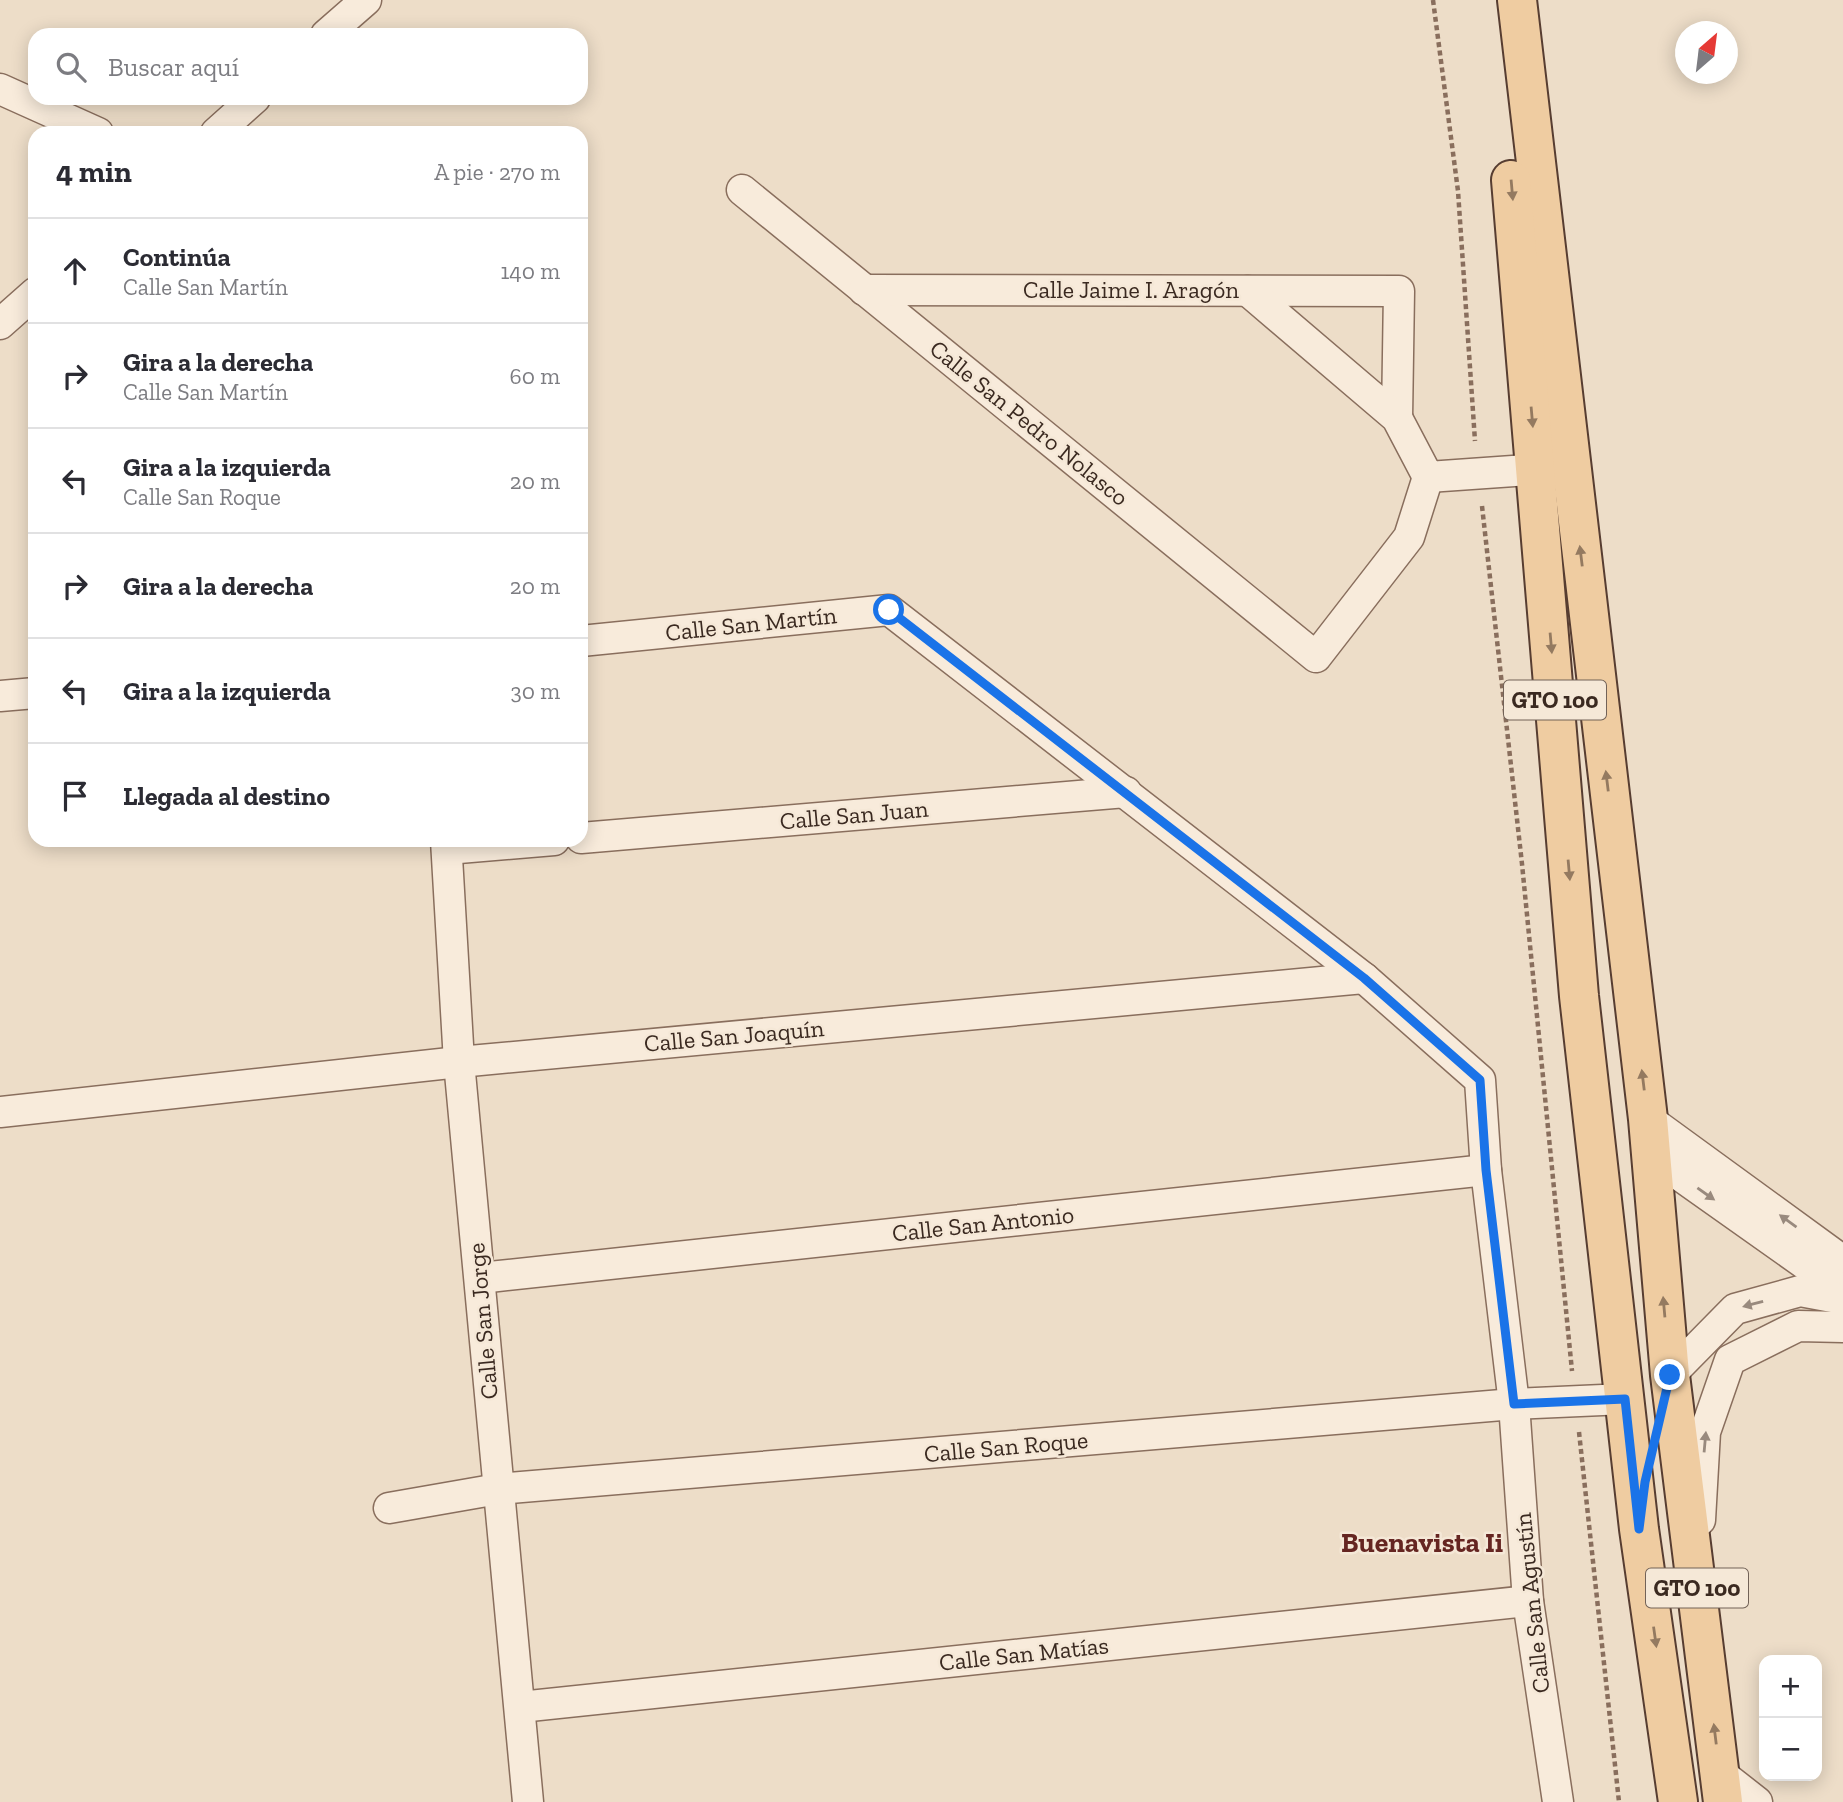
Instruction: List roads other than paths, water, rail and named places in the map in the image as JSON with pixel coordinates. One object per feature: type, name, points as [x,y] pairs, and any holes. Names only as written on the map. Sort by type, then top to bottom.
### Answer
[{"type":"main road","name":"GTO 100","points":[[1496,0],[1554,468],[1649,1137],[1670,1375],[1722,1788]]},
{"type":"main road","name":"GTO 100","points":[[1517,0],[1554,468],[1579,996],[1639,1529],[1678,1802]]},
{"type":"main road","points":[[1579,996],[1613,1091],[1649,1137]]},
{"type":"main road","points":[[1639,1529],[1645,1482],[1670,1375]]},
{"type":"street","points":[[334,28],[366,0]]},
{"type":"street","points":[[0,89],[28,102]]},
{"type":"street","points":[[36,105],[82,126]]},
{"type":"street","points":[[224,126],[248,105]]},
{"type":"street","name":"Calle San Pedro Nolasco","points":[[742,190],[1316,657],[1409,537],[1428,477]]},
{"type":"street","name":"Calle Jaime I. Aragón","points":[[864,290],[1399,291],[1397,418]]},
{"type":"street","points":[[1248,291],[1397,418],[1428,477],[1554,468]]},
{"type":"street","points":[[0,324],[28,299]]},
{"type":"street","name":"Calle San Martín","points":[[588,640],[889,610],[1364,978],[1480,1080],[1486,1170],[1514,1404]]},
{"type":"street","points":[[0,696],[28,694]]},
{"type":"street","name":"Calle San Juan","points":[[588,837],[1126,792]]},
{"type":"street","name":"Calle San Jorge","points":[[446,847],[459,1062],[528,1802]]},
{"type":"street","name":"Calle San Joaquín","points":[[0,1112],[459,1062],[1364,978]]},
{"type":"street","points":[[1649,1137],[1843,1261]]},
{"type":"street","points":[[1649,1137],[1843,1291]]},
{"type":"street","name":"Calle San Antonio","points":[[480,1278],[1486,1170]]},
{"type":"street","points":[[1670,1375],[1735,1309],[1800,1291],[1843,1299]]},
{"type":"street","points":[[1696,1583],[1705,1432],[1730,1360],[1798,1326],[1843,1327]]},
{"type":"street","name":"Calle San Roque","points":[[389,1508],[498,1489],[1514,1404],[1625,1399]]},
{"type":"street","name":"Calle San Agustín","points":[[1514,1404],[1528,1601],[1558,1802]]},
{"type":"street","name":"Calle San Matías","points":[[520,1707],[1528,1601]]},
{"type":"street","points":[[1722,1788],[1756,1802]]},
{"type":"district","name":"Buenavista Ii","points":[[1422,1542]]}]
